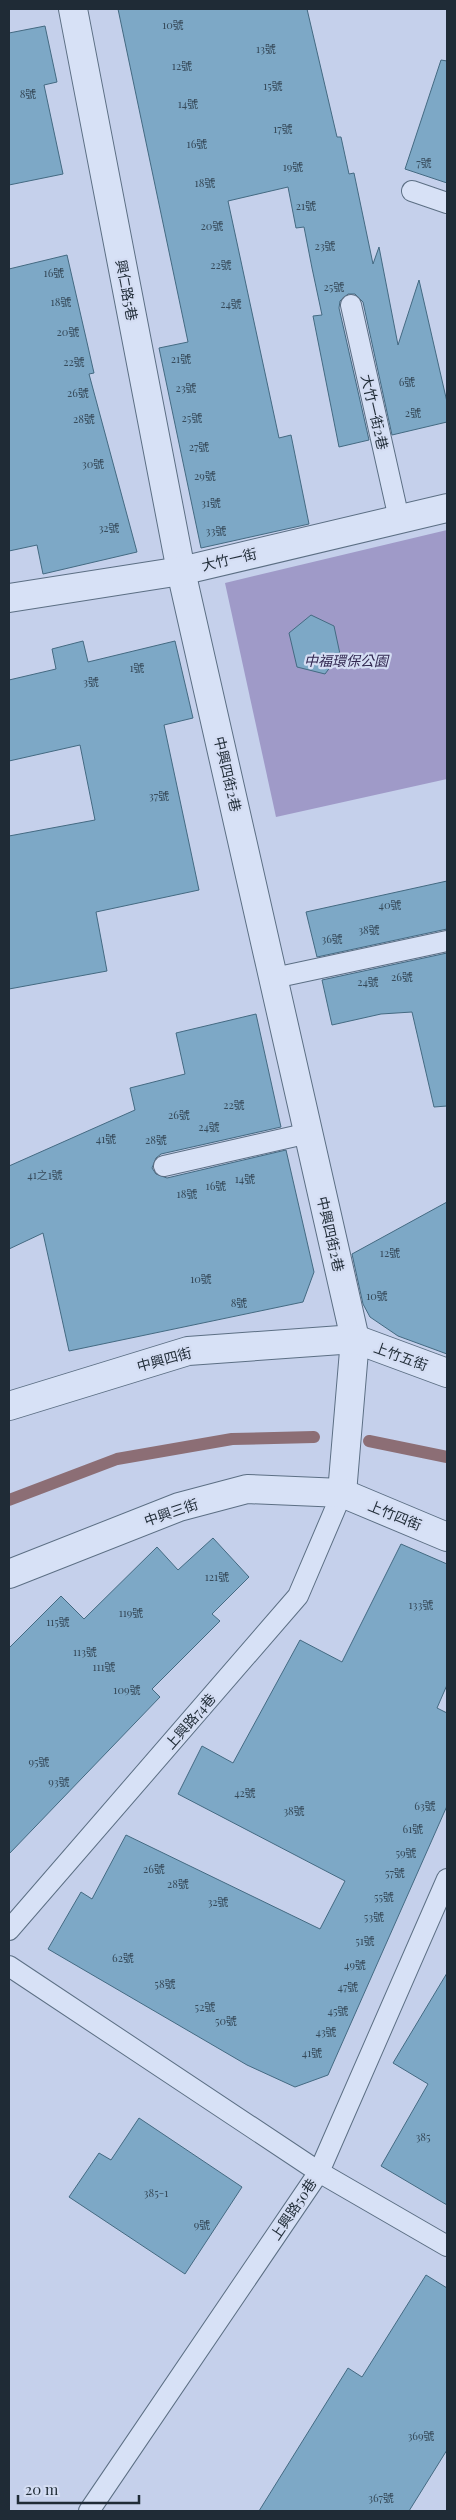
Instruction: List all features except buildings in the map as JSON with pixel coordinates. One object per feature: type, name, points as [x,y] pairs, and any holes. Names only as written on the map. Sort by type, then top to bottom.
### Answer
[{"type":"street","name":"興仁路5巷","points":[[73,9],[182,571]]},
{"type":"street","name":"大竹一街","points":[[9,598],[182,571],[447,508]]},
{"type":"street","name":"中興四街2巷","points":[[182,571],[355,1339],[342,1493]]},
{"type":"street","name":"上竹五街","points":[[355,1339],[447,1373]]},
{"type":"street","name":"中興四街","points":[[9,1406],[188,1351],[355,1339]]},
{"type":"street","name":"中興三街","points":[[9,1574],[179,1507],[247,1489],[342,1493]]},
{"type":"street","name":"上竹四街","points":[[342,1493],[447,1536]]},
{"type":"lane","points":[[412,191],[447,204]]},
{"type":"lane","name":"大竹一街2巷","points":[[350,305],[398,519]]},
{"type":"lane","points":[[274,978],[447,941]]},
{"type":"lane","points":[[164,1166],[308,1133]]},
{"type":"lane","name":"上興路74巷","points":[[9,1930],[298,1596],[342,1493]]},
{"type":"lane","name":"上興路50巷","points":[[89,2511],[319,2172],[447,1879]]},
{"type":"lane","points":[[9,1966],[319,2172],[447,2246]]},
{"type":"green space","name":"中福環保公園","points":[[447,530],[447,779],[276,817],[225,583]]},
{"type":"waterway","points":[[9,1500],[117,1459],[232,1439],[314,1437]]},
{"type":"waterway","points":[[369,1441],[447,1457]]}]
